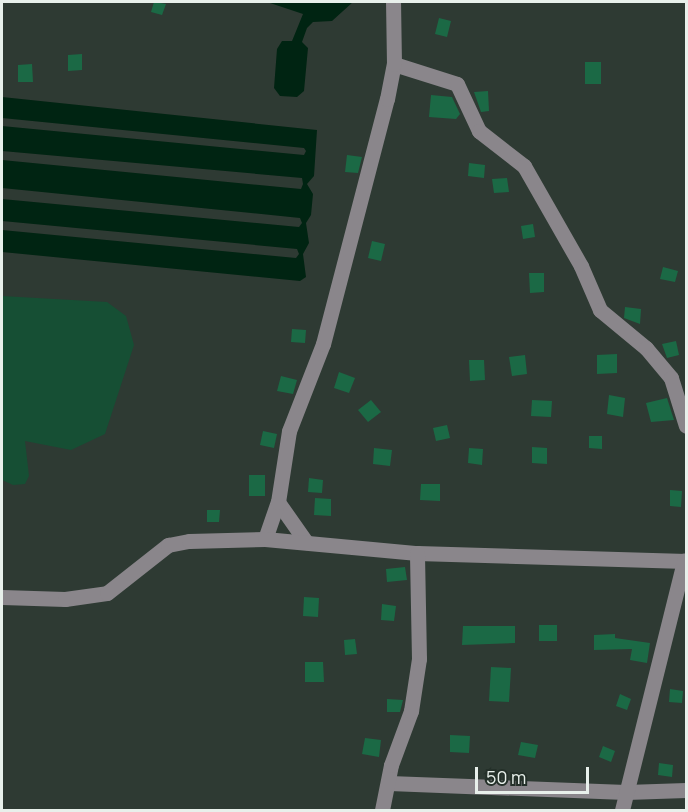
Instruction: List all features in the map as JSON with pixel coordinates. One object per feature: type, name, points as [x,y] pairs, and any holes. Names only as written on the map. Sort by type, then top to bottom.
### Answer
[{"type":"street","points":[[265,538],[278,502],[289,431],[323,344],[356,229],[394,64],[393,2]]},
{"type":"street","points":[[394,64],[438,75],[463,89],[469,115],[479,131],[524,166],[582,266],[600,310],[646,348],[671,378],[687,426]]},
{"type":"street","points":[[278,502],[306,542]]},
{"type":"street","points":[[2,597],[65,599],[107,593],[168,545],[265,538],[417,553],[685,561],[622,810]]},
{"type":"street","points":[[382,810],[391,765],[411,711],[419,659],[417,553]]},
{"type":"street","points":[[389,783],[626,792],[687,790]]},
{"type":"shaded area","points":[[267,2],[353,2],[332,21],[313,22],[307,28],[302,42],[308,48],[304,91],[297,97],[280,96],[274,88],[277,49],[282,41],[292,41],[303,14]]},
{"type":"shaded area","points":[[2,97],[317,130],[314,176],[307,184],[313,194],[311,215],[306,223],[309,243],[303,254],[306,277],[300,281],[2,252],[2,230],[296,258],[299,254],[297,249],[2,221],[2,199],[299,227],[302,223],[300,218],[2,188],[2,160],[301,189],[303,184],[302,178],[2,151],[2,126],[304,155],[306,151],[304,148],[2,118]]},
{"type":"shaded area","points":[[2,296],[107,302],[126,316],[134,345],[105,434],[71,450],[25,441],[29,476],[25,484],[13,485],[2,480]]},
{"type":"building","points":[[154,2],[166,4],[162,15],[151,12]]},
{"type":"building","points":[[439,18],[451,21],[447,37],[435,34]]},
{"type":"building","points":[[82,54],[82,70],[68,71],[68,55]]},
{"type":"building","points":[[585,62],[601,62],[601,84],[585,84]]},
{"type":"building","points":[[32,64],[33,82],[18,82],[18,65]]},
{"type":"building","points":[[488,91],[489,111],[481,112],[474,92]]},
{"type":"building","points":[[431,95],[452,97],[460,114],[456,119],[429,117]]},
{"type":"building","points":[[347,155],[362,157],[358,173],[345,172]]},
{"type":"building","points":[[469,163],[485,165],[484,178],[468,176]]},
{"type":"building","points":[[507,178],[509,192],[494,193],[492,179]]},
{"type":"building","points":[[533,224],[535,237],[523,239],[521,226]]},
{"type":"building","points":[[372,241],[385,244],[381,261],[368,258]]},
{"type":"building","points":[[663,267],[678,271],[675,282],[660,279]]},
{"type":"building","points":[[529,273],[544,273],[544,292],[530,293]]},
{"type":"building","points":[[625,307],[641,309],[640,324],[624,318]]},
{"type":"building","points":[[292,329],[306,330],[305,343],[291,342]]},
{"type":"building","points":[[676,341],[679,355],[667,358],[662,344]]},
{"type":"building","points":[[617,354],[617,373],[597,374],[597,355]]},
{"type":"building","points":[[525,355],[527,374],[512,376],[509,357]]},
{"type":"building","points":[[469,360],[484,360],[485,380],[470,381]]},
{"type":"building","points":[[339,372],[355,378],[349,393],[334,388]]},
{"type":"building","points":[[281,376],[297,380],[293,394],[277,391]]},
{"type":"building","points":[[609,395],[625,398],[623,417],[607,414]]},
{"type":"building","points":[[667,398],[674,420],[651,422],[646,403]]},
{"type":"building","points":[[371,400],[381,412],[368,422],[358,410]]},
{"type":"building","points":[[532,400],[552,401],[551,417],[531,416]]},
{"type":"building","points":[[447,425],[450,438],[436,441],[433,428]]},
{"type":"building","points":[[263,431],[277,434],[274,448],[260,445]]},
{"type":"building","points":[[589,436],[602,436],[602,449],[589,448]]},
{"type":"building","points":[[532,447],[547,448],[547,464],[532,463]]},
{"type":"building","points":[[374,448],[392,450],[390,466],[373,464]]},
{"type":"building","points":[[469,448],[483,449],[482,465],[468,463]]},
{"type":"building","points":[[249,475],[265,475],[265,496],[249,496]]},
{"type":"building","points":[[309,478],[323,480],[322,493],[308,492]]},
{"type":"building","points":[[421,484],[440,484],[440,501],[420,500]]},
{"type":"building","points":[[670,490],[682,491],[681,507],[670,506]]},
{"type":"building","points":[[315,498],[331,499],[331,516],[314,515]]},
{"type":"building","points":[[207,510],[220,510],[219,522],[207,522]]},
{"type":"building","points":[[405,567],[407,580],[387,582],[386,569]]},
{"type":"building","points":[[304,597],[319,598],[318,617],[303,616]]},
{"type":"building","points":[[382,604],[396,606],[394,621],[381,620]]},
{"type":"building","points":[[539,625],[557,625],[557,641],[539,641]]},
{"type":"building","points":[[463,626],[515,626],[515,643],[462,645]]},
{"type":"building","points":[[615,634],[615,638],[650,643],[647,663],[630,660],[632,649],[594,650],[594,635]]},
{"type":"building","points":[[355,639],[357,654],[345,655],[344,640]]},
{"type":"building","points":[[305,662],[323,662],[324,682],[305,682]]},
{"type":"building","points":[[491,667],[511,668],[509,702],[489,701]]},
{"type":"building","points":[[670,689],[683,691],[682,703],[669,702]]},
{"type":"building","points":[[620,694],[631,699],[627,710],[616,706]]},
{"type":"building","points":[[387,699],[403,700],[400,712],[387,712]]},
{"type":"building","points":[[450,735],[470,736],[469,753],[450,752]]},
{"type":"building","points":[[365,738],[381,740],[379,757],[362,754]]},
{"type":"building","points":[[521,742],[538,745],[535,758],[518,755]]},
{"type":"building","points":[[603,746],[615,751],[611,762],[599,757]]},
{"type":"building","points":[[659,763],[673,765],[672,777],[658,775]]}]
